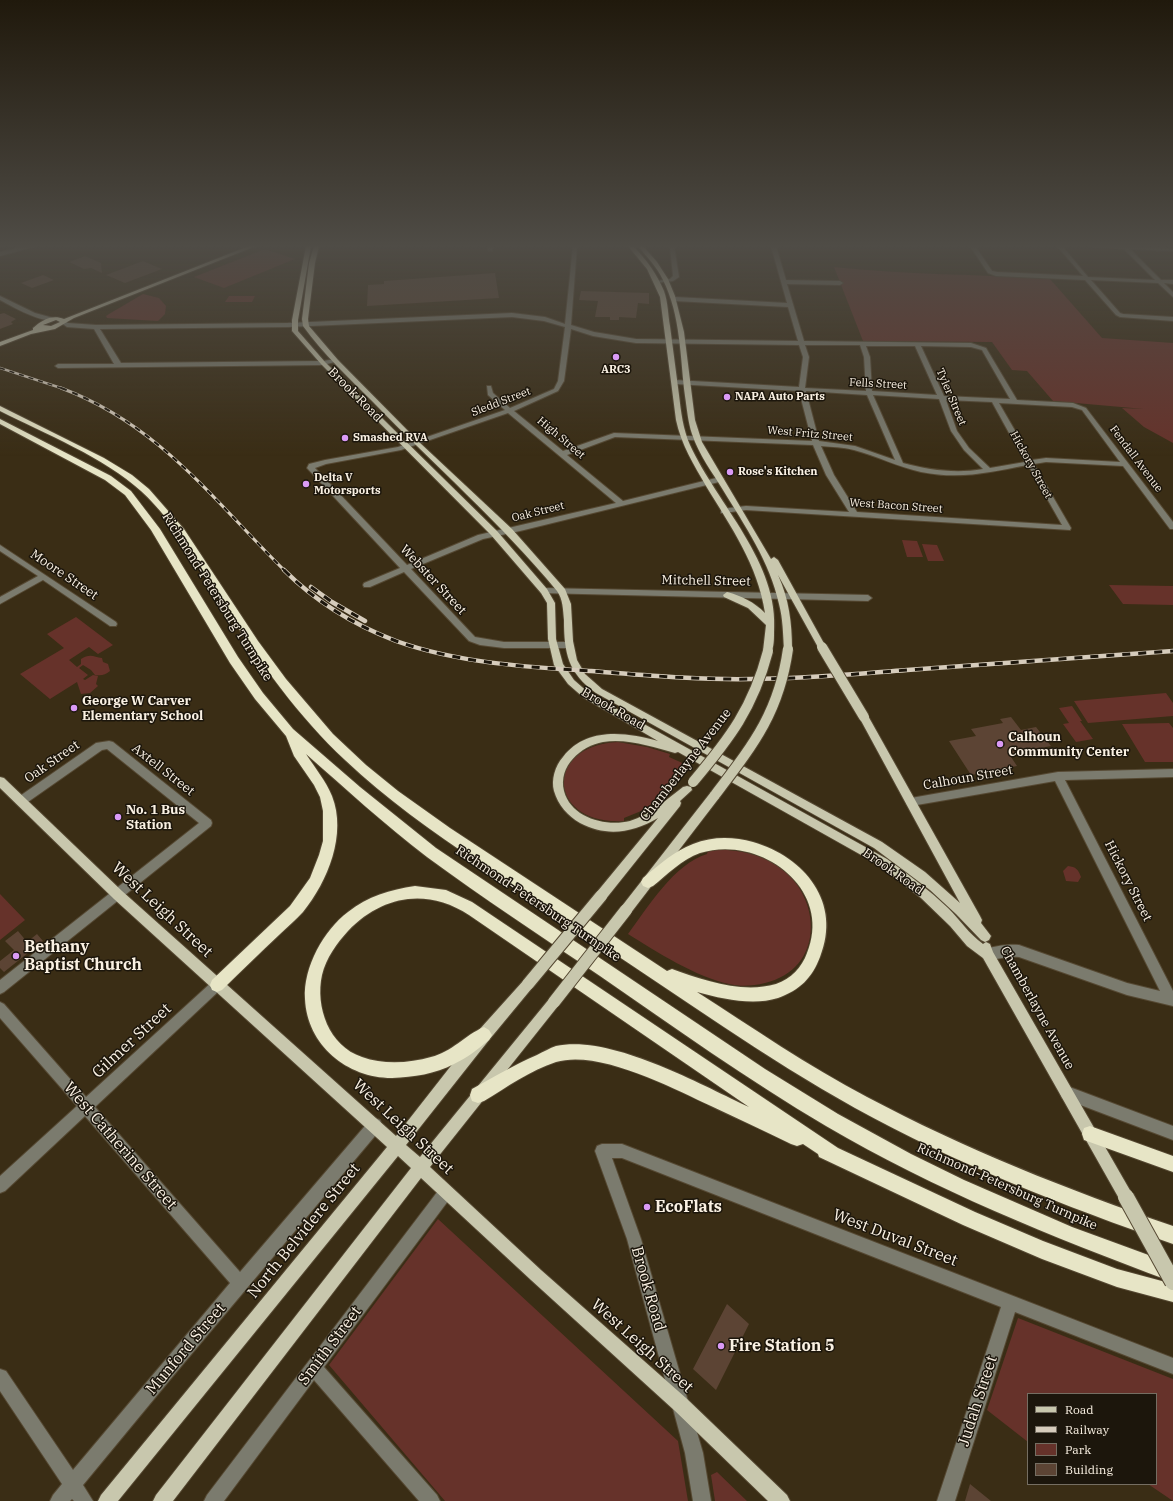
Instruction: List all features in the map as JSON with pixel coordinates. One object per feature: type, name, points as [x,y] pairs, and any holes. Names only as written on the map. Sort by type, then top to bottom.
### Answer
[{"type":"highway","name":"Richmond-Petersburg Turnpike","points":[[0,408],[101,459],[127,475],[146,491],[180,531],[248,637],[280,682],[312,720],[346,754],[369,774],[447,834],[754,1038],[820,1079],[907,1126],[1017,1177],[1101,1210],[1173,1235]]},
{"type":"highway","name":"Richmond-Petersburg Turnpike","points":[[0,421],[108,478],[128,493],[156,529],[234,660],[259,696],[289,732],[431,852],[759,1075],[832,1120],[905,1160],[965,1189],[1070,1235],[1173,1273]]},
{"type":"highway","points":[[217,985],[297,908],[311,889],[325,856],[331,827],[331,815],[326,796],[318,778],[294,745],[289,732]]},
{"type":"highway","points":[[646,966],[701,987],[736,994],[767,994],[791,984],[800,978],[813,962],[820,937],[818,913],[810,890],[791,869],[768,853],[755,848],[720,844],[697,848],[684,854],[648,882]]},
{"type":"highway","points":[[484,1035],[443,1061],[422,1067],[385,1070],[370,1068],[346,1058],[327,1041],[315,1012],[312,999],[313,988],[322,954],[342,926],[363,908],[378,901],[412,892],[433,893],[450,897],[466,905],[832,1154]]},
{"type":"highway","points":[[478,1095],[523,1069],[556,1054],[578,1052],[601,1055],[650,1069],[832,1154],[962,1217],[1118,1278],[1173,1292]]},
{"type":"highway","points":[[1090,1134],[1173,1164]]},
{"type":"main road","points":[[0,344],[28,333],[50,328],[60,320],[70,316]]},
{"type":"main road","points":[[28,333],[40,324],[70,316]]},
{"type":"main road","points":[[294,325],[296,316]]},
{"type":"main road","points":[[305,324],[306,316]]},
{"type":"main road","name":"Chamberlayne Avenue","points":[[528,984],[726,742],[746,711],[758,687],[768,650],[770,624],[767,596],[755,564],[707,482],[684,438],[679,420],[667,316]]},
{"type":"main road","name":"Chamberlayne Avenue","points":[[478,1095],[554,1002],[715,795],[768,719],[780,689],[788,650],[787,619],[783,596],[772,567],[697,438],[691,415],[683,342],[678,316]]},
{"type":"main road","points":[[40,324],[41,328],[50,328]]},
{"type":"main road","name":"Brook Road","points":[[305,324],[336,361],[417,443],[509,531],[562,591],[566,598],[571,658],[576,670],[591,686],[878,845],[909,865],[938,888],[959,908],[984,936]]},
{"type":"main road","name":"Brook Road","points":[[294,325],[297,333],[323,363],[494,533],[544,591],[552,606],[554,645],[561,670],[582,692],[883,862],[925,894],[944,912],[971,942],[987,954]]},
{"type":"main road","name":"Chamberlayne Avenue","points":[[756,539],[771,555],[822,647],[864,717],[984,936],[987,954],[1173,1282]]},
{"type":"main road","points":[[728,595],[750,604],[759,611],[770,624]]},
{"type":"main road","points":[[689,753],[653,743],[623,738],[604,738],[590,741],[572,752],[559,770],[557,780],[561,798],[571,812],[585,821],[598,826],[614,828],[630,826],[643,821],[655,814],[690,786]]},
{"type":"main road","name":"West Leigh Street","points":[[0,781],[118,895],[421,1167],[536,1275],[680,1404],[781,1501]]},
{"type":"main road","name":"North Belvidere Street","points":[[107,1501],[397,1146],[484,1035],[528,984]]},
{"type":"main road","points":[[162,1501],[478,1095]]},
{"type":"street","points":[[34,316],[40,320],[40,324]]},
{"type":"street","points":[[42,316],[60,320],[67,325],[96,327]]},
{"type":"street","points":[[50,328],[294,325],[488,316]]},
{"type":"street","points":[[521,316],[545,319],[568,327],[616,339],[670,342],[978,346],[984,349],[1015,402]]},
{"type":"street","name":"Sledd Street","points":[[312,466],[325,462],[393,450],[417,443],[510,410],[550,393],[559,386],[561,381],[569,316]]},
{"type":"street","points":[[794,316],[806,363],[802,390],[816,443],[830,475],[847,499],[854,514]]},
{"type":"street","points":[[1123,316],[1173,319]]},
{"type":"street","points":[[96,327],[119,366]]},
{"type":"street","points":[[862,344],[867,363],[869,393],[900,464]]},
{"type":"street","name":"Tyler Street","points":[[916,345],[942,398],[954,431],[966,449],[989,471]]},
{"type":"street","points":[[58,366],[323,363],[336,361]]},
{"type":"street","name":"Fells Street","points":[[675,382],[1080,407]]},
{"type":"street","name":"High Street","points":[[489,387],[490,394],[622,504]]},
{"type":"street","name":"Hickory Street","points":[[995,402],[1067,528]]},
{"type":"street","name":"Fendall Avenue","points":[[1080,407],[1084,409],[1173,527]]},
{"type":"street","name":"West Fritz Street","points":[[563,454],[612,435],[816,443],[855,448],[900,464],[922,470],[943,473],[968,474],[1046,460],[1126,464]]},
{"type":"street","name":"Webster Street","points":[[312,466],[311,468],[314,472],[476,642],[498,644],[569,645]]},
{"type":"street","name":"Oak Street","points":[[367,585],[481,537],[494,533],[509,531],[622,504],[720,479]]},
{"type":"street","name":"West Bacon Street","points":[[724,511],[738,508],[1067,528]]},
{"type":"street","name":"Moore Street","points":[[0,547],[113,624]]},
{"type":"street","points":[[0,601],[43,577]]},
{"type":"street","name":"Mitchell Street","points":[[544,591],[868,598]]},
{"type":"street","name":"Axtell Street","points":[[100,746],[109,745],[207,823],[118,895]]},
{"type":"street","name":"Oak Street","points":[[21,801],[100,746]]},
{"type":"street","name":"Calhoun Street","points":[[911,802],[1058,776],[1173,773]]},
{"type":"street","name":"Hickory Street","points":[[1058,776],[1172,1000]]},
{"type":"street","points":[[0,988],[118,895]]},
{"type":"street","points":[[987,954],[1012,950],[1020,951],[1127,989],[1172,1000]]},
{"type":"street","name":"Gilmer Street","points":[[0,1186],[217,985]]},
{"type":"street","name":"West Catherine Street","points":[[0,1008],[241,1284]]},
{"type":"street","points":[[1067,1093],[1173,1133]]},
{"type":"street","name":"Munford Street","points":[[59,1501],[162,1376],[375,1126]]},
{"type":"street","name":"West Duval Street","points":[[602,1151],[622,1151],[1173,1366]]},
{"type":"street","name":"Brook Road","points":[[602,1151],[634,1239],[694,1453],[702,1501]]},
{"type":"street","name":"Smith Street","points":[[213,1501],[446,1192]]},
{"type":"street","name":"Judah Street","points":[[946,1501],[1010,1302]]},
{"type":"street","points":[[314,1368],[431,1501]]},
{"type":"street","points":[[0,1377],[84,1501]]},
{"type":"green space","points":[[106,316],[163,316],[158,321],[107,318]]},
{"type":"green space","points":[[853,316],[1083,316],[1102,338],[1173,343],[1173,443],[1144,427],[1122,408],[1144,409],[1053,401],[1027,371],[1012,370],[992,342],[863,341]]},
{"type":"green space","points":[[902,540],[917,541],[923,557],[907,557]]},
{"type":"green space","points":[[922,544],[937,545],[944,561],[928,561]]},
{"type":"green space","points":[[1109,585],[1173,586],[1173,605],[1123,604]]},
{"type":"green space","points":[[76,617],[113,645],[98,654],[89,647],[69,660],[77,667],[81,664],[81,659],[87,656],[102,658],[103,662],[108,664],[110,671],[103,675],[95,675],[91,670],[83,665],[79,668],[88,675],[83,679],[85,680],[93,675],[98,676],[96,684],[98,686],[90,693],[81,694],[77,682],[50,699],[20,674],[64,648],[47,634]]},
{"type":"green space","points":[[1166,693],[1173,703],[1173,716],[1088,723],[1074,701]]},
{"type":"green space","points":[[1072,706],[1082,721],[1080,721],[1093,739],[1076,742],[1063,724],[1069,723],[1059,708]]},
{"type":"green space","points":[[1169,723],[1173,728],[1173,762],[1145,762],[1122,724]]},
{"type":"green space","points":[[618,742],[647,747],[670,754],[669,757],[689,766],[646,809],[624,818],[624,821],[599,819],[581,811],[569,799],[564,785],[566,770],[576,757],[593,747]]},
{"type":"green space","points":[[718,849],[749,853],[764,858],[778,866],[793,879],[803,895],[809,913],[811,931],[807,948],[799,963],[785,975],[756,985],[742,986],[716,981],[690,970],[628,934],[653,899],[673,877],[695,859],[707,854],[708,851]]},
{"type":"green space","points":[[1068,866],[1075,868],[1079,872],[1081,877],[1078,882],[1066,881],[1063,871]]},
{"type":"green space","points":[[0,894],[25,920],[0,940]]},
{"type":"green space","points":[[438,1219],[678,1441],[688,1501],[445,1501],[329,1365]]},
{"type":"green space","points":[[1018,1318],[1173,1379],[1173,1501],[1149,1485],[1157,1485],[1157,1393],[1027,1393],[1027,1441],[987,1410]]},
{"type":"green space","points":[[717,1472],[747,1501],[715,1501],[711,1475]]},
{"type":"building","points":[[0,316],[10,316],[16,319],[11,322],[13,324],[0,329]]},
{"type":"building","points":[[636,316],[636,318],[619,317],[619,320],[610,320],[610,317],[595,317]]},
{"type":"building","name":"Calhoun Community Center","points":[[1011,717],[1021,730],[1036,727],[1051,746],[1009,754],[1017,766],[971,775],[949,741],[976,736],[971,729],[1003,723],[1000,719]]},
{"type":"building","name":"Bethany Baptist Church","points":[[18,931],[27,942],[37,934],[43,941],[4,972],[0,968],[0,961],[14,950],[5,941]]},
{"type":"building","name":"Fire Station 5","points":[[727,1304],[749,1324],[716,1390],[693,1369]]},
{"type":"building","points":[[970,1484],[991,1501],[965,1501]]},
{"type":"railway","points":[[0,368],[61,388]]},
{"type":"railway","points":[[61,388],[96,404],[128,422],[156,443],[209,492],[285,571]]},
{"type":"railway","points":[[285,571],[296,582],[336,612],[380,635],[443,654],[517,666],[651,676],[770,679],[1173,651]]},
{"type":"railway","points":[[311,587],[332,602],[365,621]]},
{"type":"place","name":"ARC3","points":[[616,357]]},
{"type":"place","name":"NAPA Auto Parts","points":[[727,397]]},
{"type":"place","name":"Smashed RVA","points":[[345,438]]},
{"type":"place","name":"Rose's Kitchen","points":[[730,472]]},
{"type":"place","name":"Delta V Motorsports","points":[[306,484]]},
{"type":"place","name":"George W Carver Elementary School","points":[[74,708]]},
{"type":"place","name":"Calhoun Community Center","points":[[1000,744]]},
{"type":"place","name":"No. 1 Bus Station","points":[[118,817]]},
{"type":"place","name":"Bethany Baptist Church","points":[[16,956]]},
{"type":"place","name":"EcoFlats","points":[[647,1207]]},
{"type":"place","name":"Fire Station 5","points":[[721,1346]]}]
